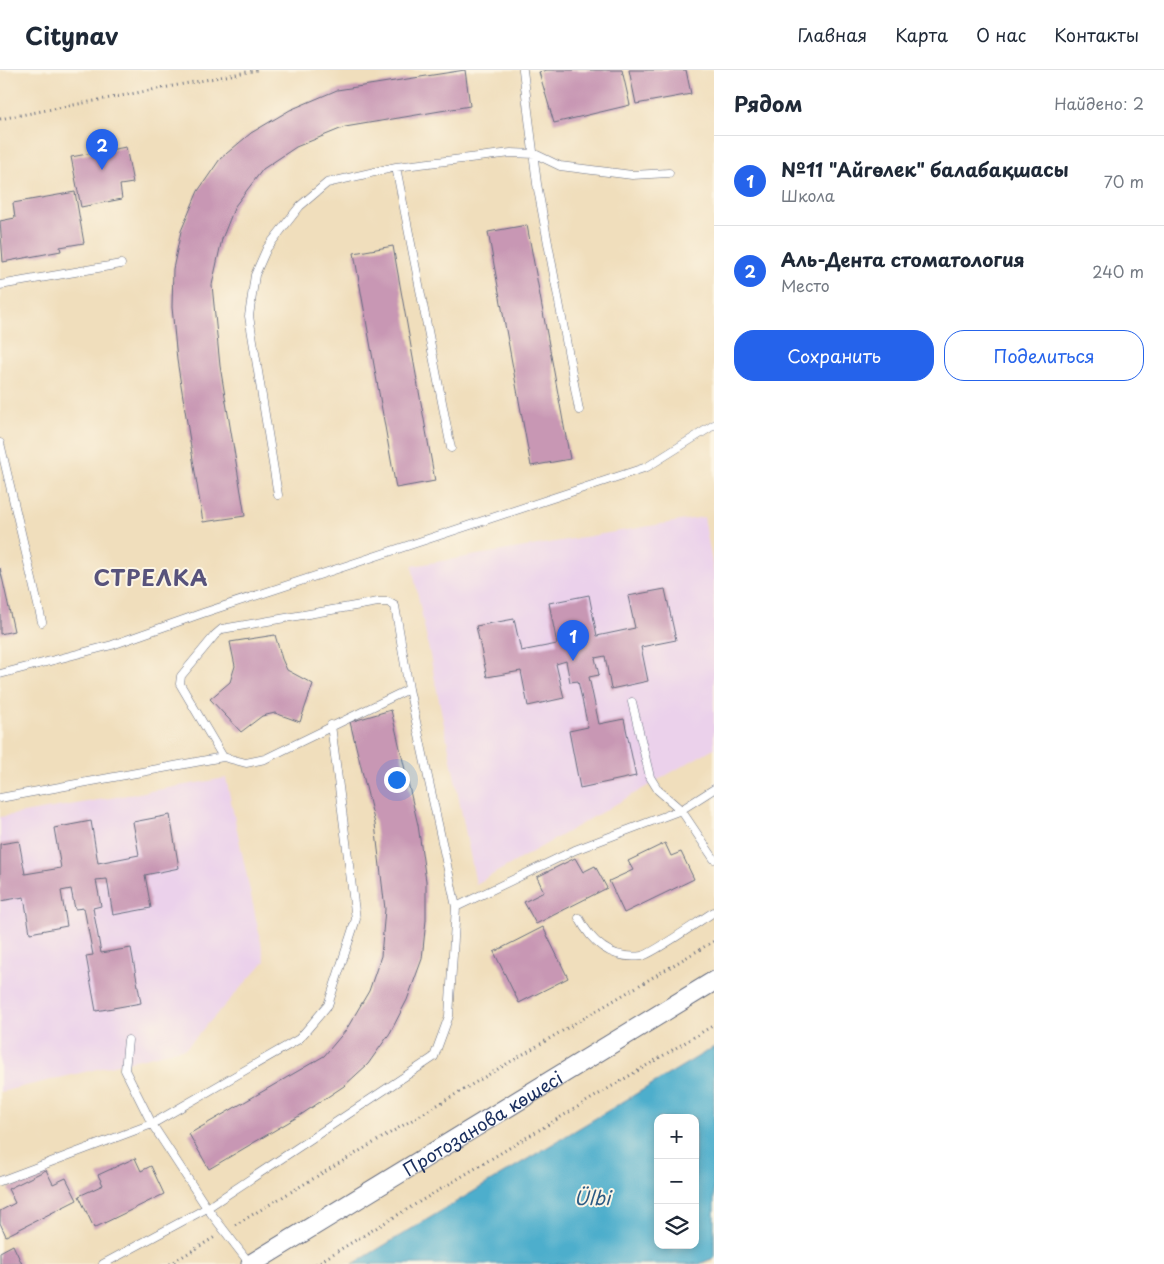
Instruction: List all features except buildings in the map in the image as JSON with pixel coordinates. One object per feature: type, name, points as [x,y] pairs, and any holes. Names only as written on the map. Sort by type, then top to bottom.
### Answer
[{"type":"street","name":"Протозанова көшесі","points":[[250,1264],[714,981]]},
{"type":"lane","points":[[523,70],[535,154],[537,184],[579,410]]},
{"type":"lane","points":[[278,496],[249,316],[255,275],[267,248],[295,213],[327,183],[396,167],[511,153],[535,154],[560,166],[632,175],[669,173]]},
{"type":"lane","points":[[396,167],[451,448]]},
{"type":"lane","points":[[0,285],[121,264]]},
{"type":"lane","points":[[0,674],[112,645],[202,613],[648,467],[714,426]]},
{"type":"lane","points":[[0,443],[42,622]]},
{"type":"lane","points":[[103,1264],[207,1208],[434,1058],[449,1016],[456,907],[409,689],[395,606],[388,602],[378,602],[222,628],[215,634],[181,676],[180,684],[223,757]]},
{"type":"lane","points":[[0,798],[223,757],[246,763],[265,759],[331,725],[409,689]]},
{"type":"lane","points":[[632,702],[650,777],[658,790],[681,810],[714,859]]},
{"type":"lane","points":[[0,1182],[152,1124],[299,1039],[328,1005],[356,919],[331,725]]},
{"type":"lane","points":[[456,907],[574,850],[681,810],[714,789]]},
{"type":"lane","points":[[579,918],[586,932],[609,954],[643,956],[714,912]]},
{"type":"lane","points":[[128,1040],[125,1070],[152,1124],[207,1208],[226,1230],[250,1264]]},
{"type":"path","points":[[0,119],[257,70]]},
{"type":"path","points":[[170,1264],[714,941]]},
{"type":"path","points":[[316,1264],[714,1025]]},
{"type":"shaded area","points":[[704,517],[714,574],[714,748],[476,884],[412,566]]},
{"type":"shaded area","points":[[226,778],[265,961],[186,1048],[0,1092],[0,817]]},
{"type":"water","name":"Ülbi","points":[[714,1047],[714,1258],[699,1264],[353,1264]]},
{"type":"place","name":"Аль-Дента стоматология","points":[[102,170]]},
{"type":"place","name":"№11 \"Айгөлек\" балабақшасы","points":[[573,661]]},
{"type":"district","name":"СТРЕЛКА","points":[[151,576]]}]
